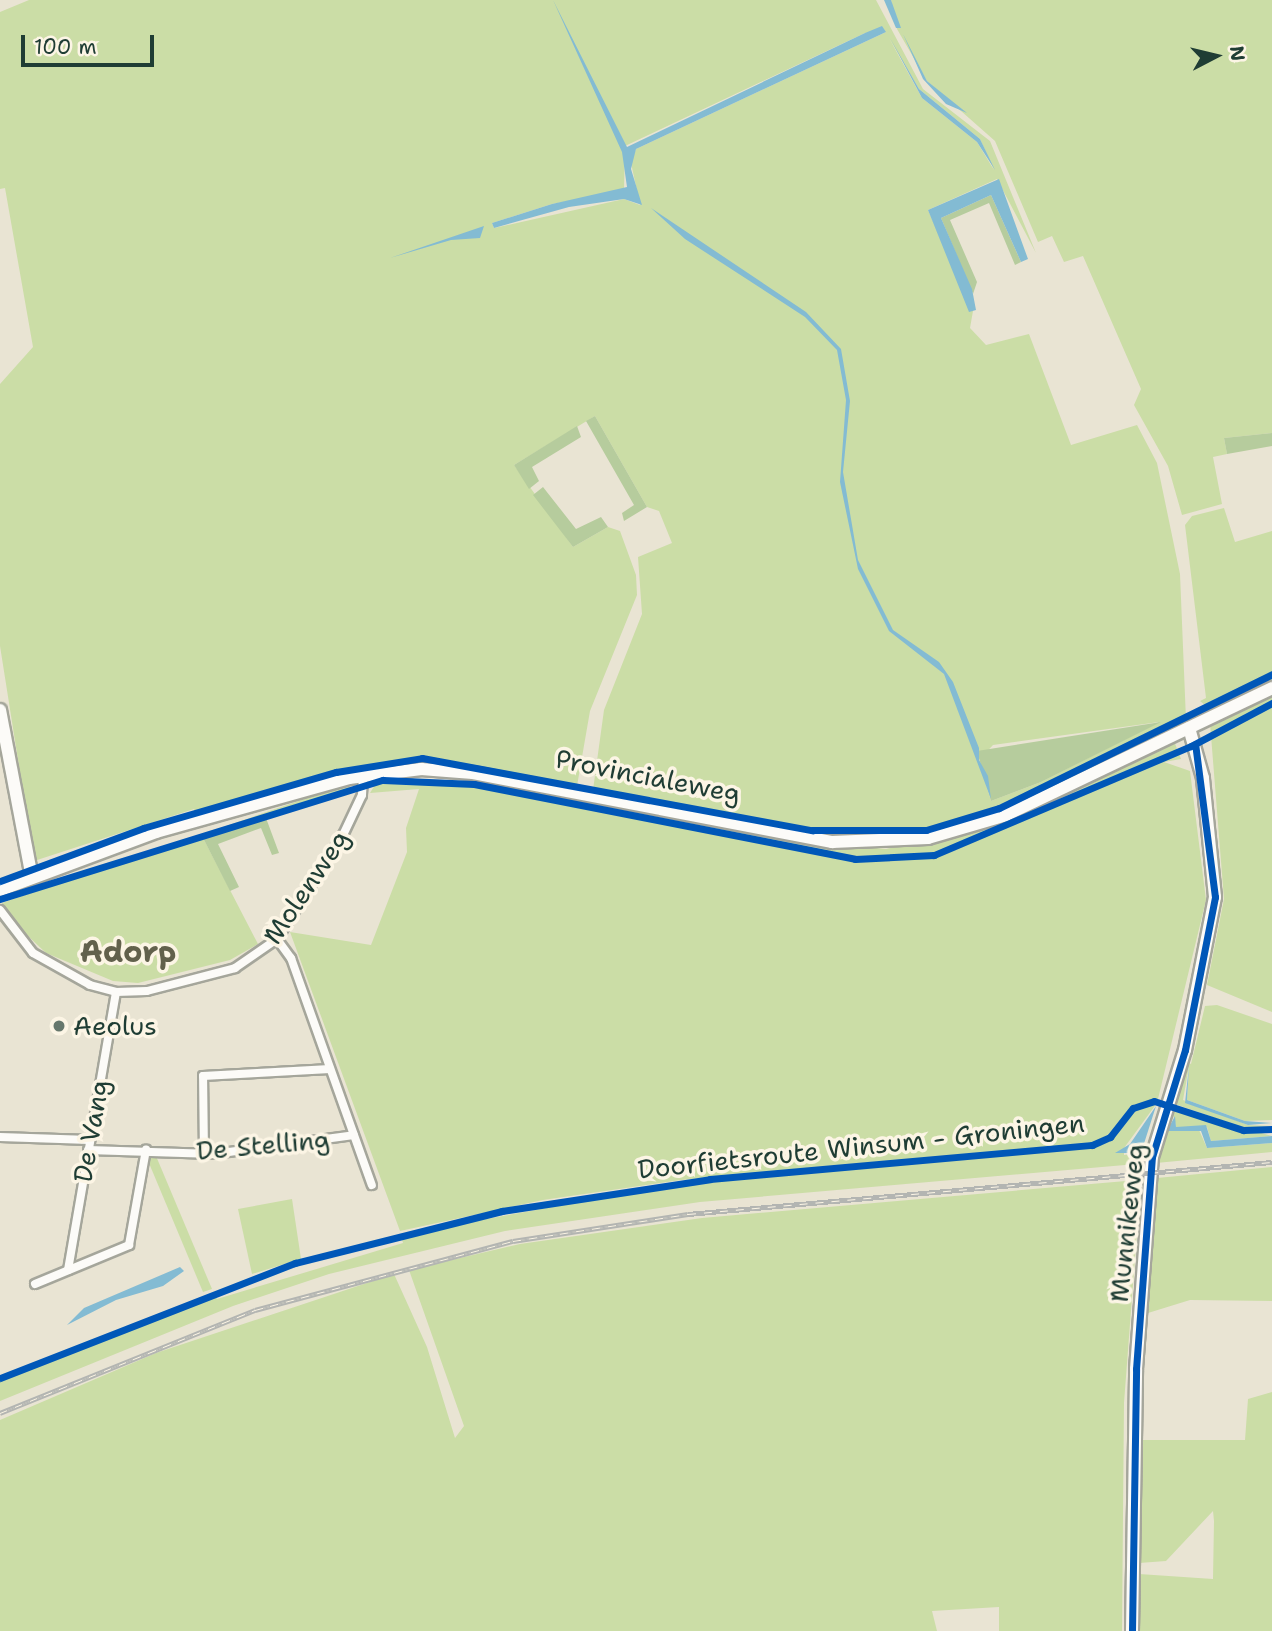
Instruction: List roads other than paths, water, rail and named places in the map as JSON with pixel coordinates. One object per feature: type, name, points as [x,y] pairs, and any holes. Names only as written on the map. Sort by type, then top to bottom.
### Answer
[{"type":"main road","name":"Provincialeweg","points":[[0,890],[122,846],[363,775],[458,771],[797,837],[891,843],[1006,815],[1272,688]]},
{"type":"main road","points":[[0,710],[32,877]]},
{"type":"main road","name":"Munnikeweg","points":[[1132,1631],[1136,1359],[1152,1157],[1185,1050],[1215,897],[1203,778],[1189,728]]},
{"type":"street","name":"Molenweg","points":[[0,910],[33,953],[90,985],[116,992],[198,981],[235,968],[277,939],[344,833],[362,795],[363,775]]},
{"type":"street","points":[[277,939],[291,958],[372,1185]]},
{"type":"street","name":"De Vang","points":[[68,1270],[116,992]]},
{"type":"street","points":[[204,1154],[203,1076],[330,1069]]},
{"type":"street","name":"De Stelling","points":[[88,1150],[204,1154],[354,1135]]},
{"type":"street","points":[[0,1137],[90,1140]]},
{"type":"street","points":[[35,1284],[135,1237],[146,1150]]},
{"type":"water","points":[[553,0],[627,147],[865,33],[882,26],[886,32],[636,149],[631,169],[642,205],[624,199],[569,207],[494,228],[492,223],[552,204],[627,187],[622,152]]},
{"type":"water","points":[[884,0],[891,0],[901,28],[896,28]]},
{"type":"water","points":[[903,34],[927,81],[967,113],[946,104],[923,79]]},
{"type":"water","points":[[890,38],[919,89],[980,139],[995,170],[977,142],[922,98]]},
{"type":"water","points":[[999,179],[1028,259],[1021,262],[991,195],[941,218],[972,289],[976,310],[969,312],[928,210]]},
{"type":"water","points":[[651,208],[806,312],[841,349],[850,401],[843,472],[858,560],[893,630],[939,662],[953,682],[979,748],[979,760],[988,776],[991,799],[944,674],[889,631],[858,569],[840,482],[846,400],[837,350],[805,317],[685,239]]},
{"type":"water","points":[[484,226],[480,238],[451,240],[390,258]]},
{"type":"water","points":[[1189,1066],[1187,1100],[1245,1121],[1272,1123],[1248,1125],[1185,1103]]},
{"type":"water","points":[[1156,1106],[1141,1153],[1115,1153],[1130,1144]]},
{"type":"water","points":[[1175,1116],[1176,1127],[1206,1125],[1211,1141],[1272,1136],[1272,1143],[1207,1148],[1201,1131],[1167,1131]]},
{"type":"water","points":[[180,1267],[184,1271],[163,1286],[116,1300],[67,1325],[84,1308]]},
{"type":"railway","points":[[0,1413],[255,1310],[513,1241],[688,1214],[1272,1162]]},
{"type":"place","name":"Aeolus","points":[[59,1026]]},
{"type":"district","name":"Adorp","points":[[128,952]]}]
